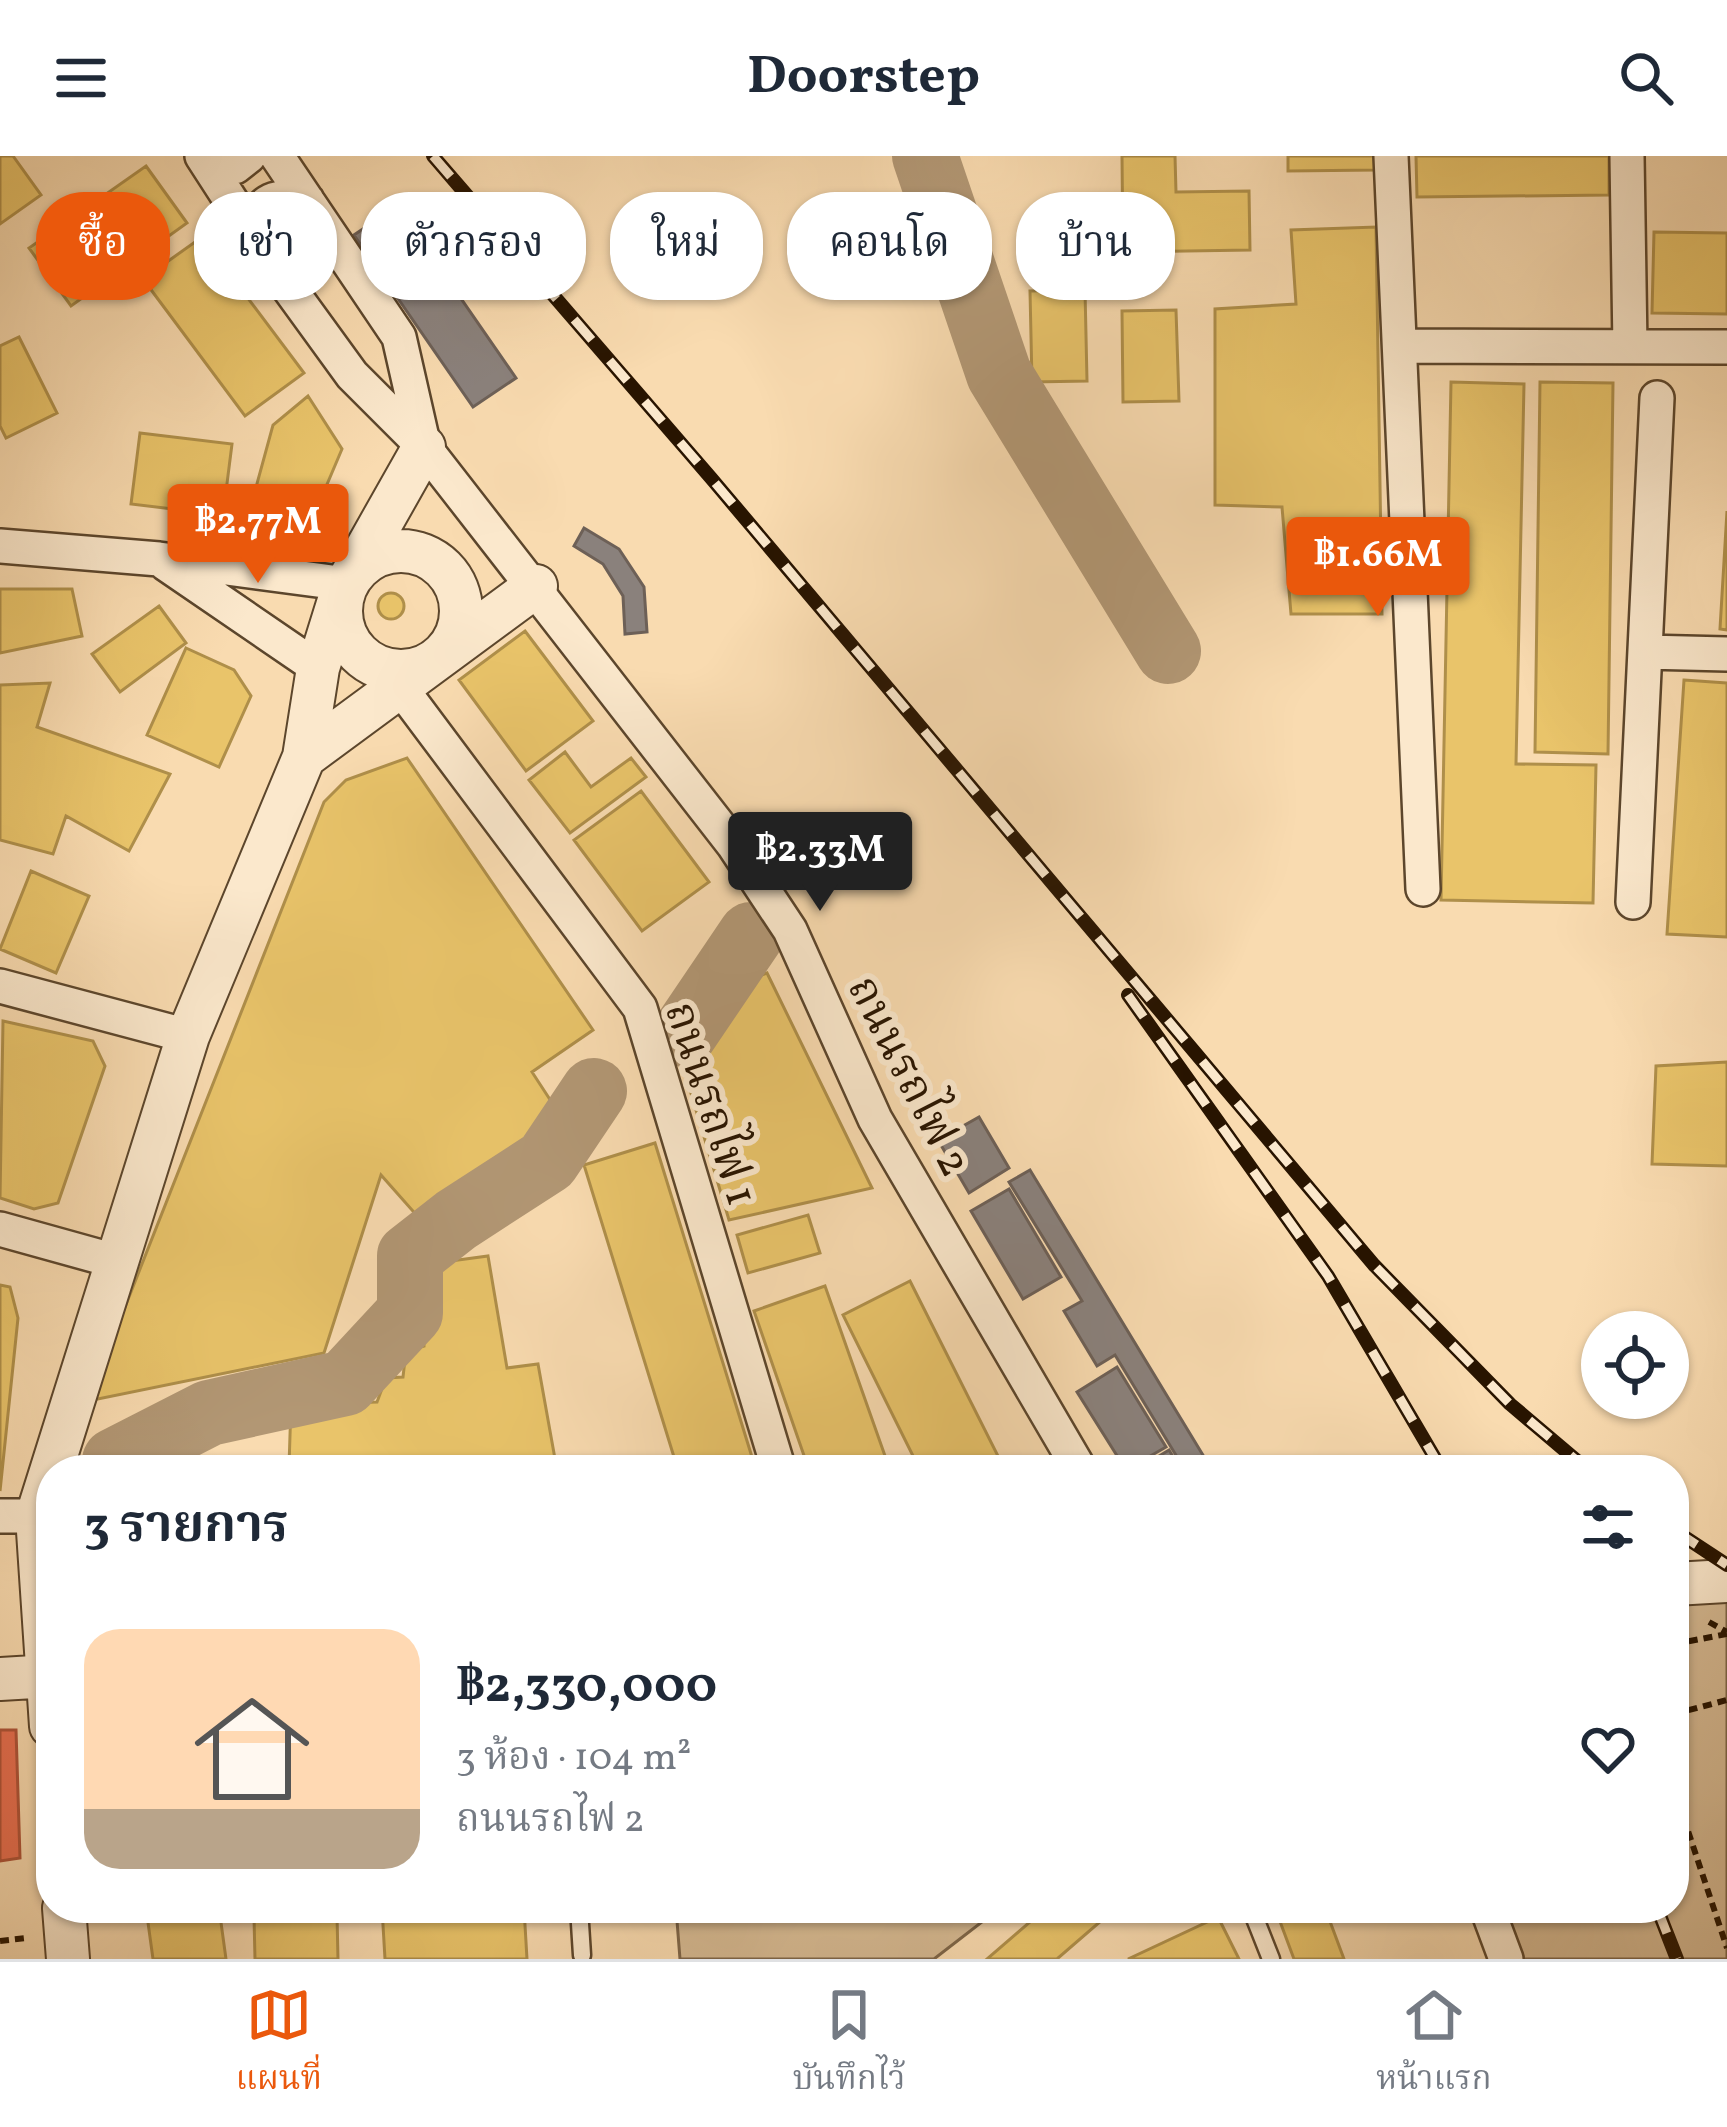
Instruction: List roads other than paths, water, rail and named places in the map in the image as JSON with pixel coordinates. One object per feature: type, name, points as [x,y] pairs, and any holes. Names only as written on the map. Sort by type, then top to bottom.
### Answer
[{"type":"street","points":[[207,163],[236,167],[249,156]]},
{"type":"street","name":"ถนนรถไฟ 2","points":[[277,156],[302,192]]},
{"type":"street","points":[[1391,156],[1423,890]]},
{"type":"street","points":[[1628,156],[1630,347]]},
{"type":"street","name":"ถนนรถไฟ 2","points":[[207,163],[226,192]]},
{"type":"street","name":"ถนนรถไฟ 2","points":[[337,245],[399,337],[424,447]]},
{"type":"street","name":"ถนนรถไฟ 2","points":[[299,300],[352,375],[424,447],[536,586],[734,844],[790,930],[875,1119],[1071,1455]]},
{"type":"street","points":[[352,375],[393,357],[399,337]]},
{"type":"street","points":[[1401,346],[1727,347]]},
{"type":"street","points":[[1633,902],[1657,398]]},
{"type":"street","points":[[41,1455],[116,1261],[188,1036],[304,757],[318,668],[347,584],[424,447]]},
{"type":"street","points":[[0,546],[347,584]]},
{"type":"street","points":[[390,552],[418,554],[442,567],[458,589],[461,616],[453,643],[416,675],[378,667],[355,651],[340,612],[347,584],[365,563],[390,552]]},
{"type":"street","points":[[159,560],[318,668]]},
{"type":"street","points":[[304,757],[536,586]]},
{"type":"street","points":[[1645,652],[1727,654]]},
{"type":"street","name":"ถนนรถไฟ 1","points":[[416,675],[640,1008],[774,1455]]},
{"type":"street","points":[[0,986],[188,1036]]},
{"type":"street","points":[[0,1229],[116,1261]]},
{"type":"street","points":[[36,1469],[18,1516],[36,1606]]},
{"type":"street","points":[[1689,1583],[1727,1581]]},
{"type":"street","points":[[0,1678],[36,1677]]},
{"type":"street","points":[[65,1923],[68,1959]]},
{"type":"street","points":[[1493,1923],[1506,1959]]},
{"type":"lane","points":[[580,1923],[582,1955]]},
{"type":"lane","points":[[1257,1923],[1271,1959]]},
{"type":"waterway","points":[[925,156],[999,374],[1168,651]]},
{"type":"waterway","points":[[684,1034],[751,935]]},
{"type":"waterway","points":[[127,1455],[209,1413],[345,1383],[410,1313],[410,1256],[547,1161],[594,1091]]},
{"type":"railway","points":[[433,156],[711,478],[1374,1265],[1510,1404],[1570,1455]]},
{"type":"railway","points":[[1128,995],[1328,1276],[1433,1455]]},
{"type":"railway","points":[[1689,1540],[1727,1565]]},
{"type":"railway","points":[[1663,1923],[1677,1959]]}]
